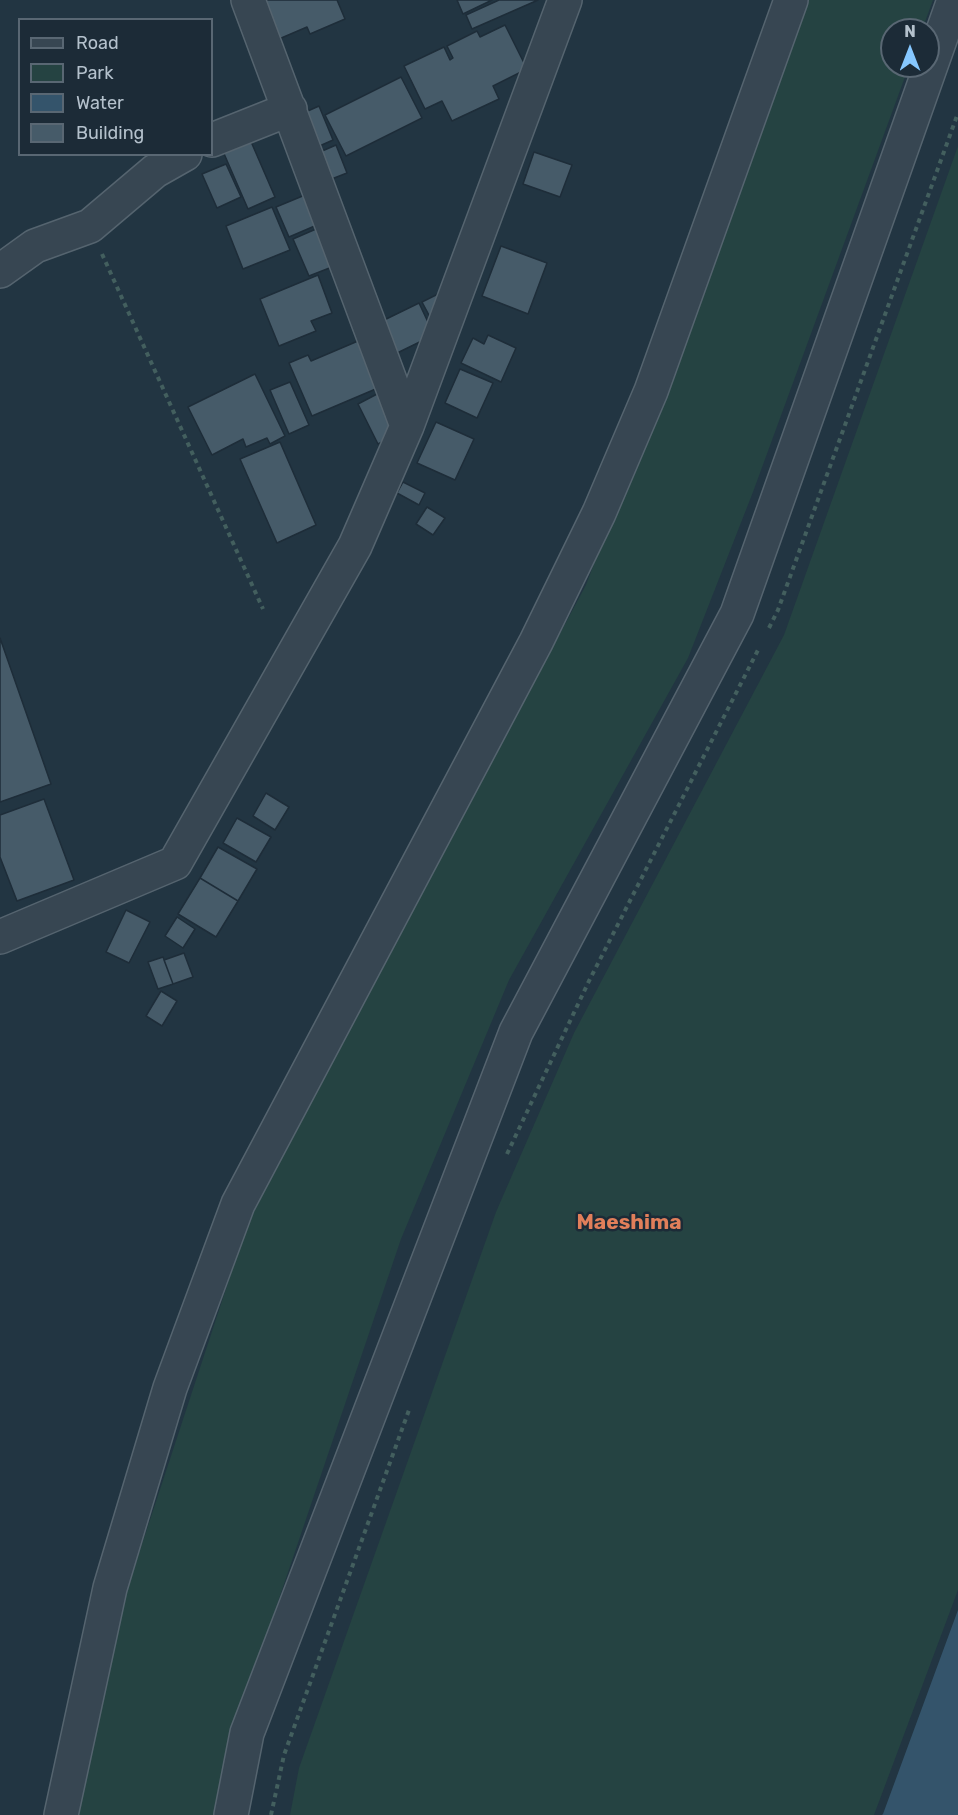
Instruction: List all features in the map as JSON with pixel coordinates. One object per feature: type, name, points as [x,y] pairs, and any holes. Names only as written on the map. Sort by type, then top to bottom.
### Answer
[{"type":"street","points":[[248,0],[408,426]]},
{"type":"street","points":[[0,937],[175,863],[355,546],[408,426],[565,0]]},
{"type":"street","points":[[61,1815],[110,1588],[171,1388],[238,1204],[530,652],[599,513],[651,391],[791,0]]},
{"type":"street","points":[[231,1815],[247,1733],[516,1032],[737,614],[954,0]]},
{"type":"street","points":[[213,140],[290,109]]},
{"type":"street","points":[[0,271],[35,246],[90,226],[154,171],[181,156]]},
{"type":"path","points":[[767,631],[778,610],[958,113]]},
{"type":"path","points":[[90,226],[263,609]]},
{"type":"path","points":[[505,1157],[589,981],[762,642]]},
{"type":"path","points":[[271,1815],[284,1755],[413,1399]]},
{"type":"green space","points":[[807,0],[933,0],[926,18],[880,18],[880,78],[905,78],[753,492],[688,658],[509,980],[401,1239],[263,1646],[221,1815],[77,1815],[121,1608],[247,1225],[379,971],[586,585]]},
{"type":"green space","points":[[958,146],[958,1590],[874,1815],[290,1815],[299,1768],[496,1212],[574,1033],[784,635]]},
{"type":"water","points":[[958,1610],[958,1815],[882,1815],[883,1814]]},
{"type":"building","points":[[262,0],[337,0],[345,19],[310,34],[307,27],[279,39]]},
{"type":"building","points":[[457,0],[492,0],[463,14]]},
{"type":"building","points":[[499,0],[538,0],[472,29],[466,15]]},
{"type":"building","points":[[505,25],[527,69],[493,86],[499,99],[452,121],[442,101],[425,109],[404,66],[444,47],[450,60],[453,58],[447,46],[477,31],[480,37]]},
{"type":"building","points":[[401,77],[422,118],[346,156],[325,115]]},
{"type":"building","points":[[319,106],[333,140],[315,148],[301,114]]},
{"type":"building","points":[[249,137],[275,197],[248,209],[222,149]]},
{"type":"building","points":[[336,145],[347,173],[324,182],[313,155]]},
{"type":"building","points":[[534,152],[572,165],[560,197],[523,184]]},
{"type":"building","points":[[226,164],[241,197],[217,208],[202,174]]},
{"type":"building","points":[[305,195],[317,225],[289,237],[276,207]]},
{"type":"building","points":[[272,207],[290,250],[243,269],[226,226]]},
{"type":"building","points":[[316,229],[332,267],[309,276],[293,239]]},
{"type":"building","points":[[501,246],[547,263],[528,314],[482,296]]},
{"type":"building","points":[[318,275],[332,313],[311,321],[316,331],[279,346],[260,299]]},
{"type":"building","points":[[446,290],[430,317],[422,302]]},
{"type":"building","points":[[419,303],[434,335],[391,356],[376,324]]},
{"type":"building","points":[[488,335],[516,348],[501,382],[461,363],[473,338],[484,344]]},
{"type":"building","points":[[358,341],[378,388],[312,416],[289,363],[308,355],[311,361]]},
{"type":"building","points":[[460,369],[493,383],[477,418],[445,403]]},
{"type":"building","points":[[255,374],[285,436],[270,444],[267,438],[246,447],[243,439],[212,455],[188,407]]},
{"type":"building","points":[[290,382],[309,425],[289,434],[270,390]]},
{"type":"building","points":[[379,393],[400,433],[378,444],[358,404]]},
{"type":"building","points":[[436,422],[474,439],[455,480],[417,463]]},
{"type":"building","points":[[280,442],[316,525],[277,543],[240,459]]},
{"type":"building","points":[[403,482],[425,493],[419,505],[397,493]]},
{"type":"building","points":[[427,507],[445,518],[433,535],[416,524]]},
{"type":"building","points":[[0,638],[51,784],[0,802]]},
{"type":"building","points":[[266,793],[289,807],[275,830],[253,816]]},
{"type":"building","points":[[44,799],[74,880],[17,901],[0,857],[0,815]]},
{"type":"building","points":[[237,818],[271,837],[256,862],[223,843]]},
{"type":"building","points":[[218,847],[257,869],[238,901],[200,878]]},
{"type":"building","points":[[200,878],[238,901],[216,937],[178,914]]},
{"type":"building","points":[[126,910],[150,922],[129,963],[106,952]]},
{"type":"building","points":[[177,917],[195,929],[183,948],[165,936]]},
{"type":"building","points":[[184,953],[193,977],[173,984],[164,960]]},
{"type":"building","points":[[163,957],[173,984],[158,989],[148,962]]},
{"type":"building","points":[[161,991],[177,1001],[162,1026],[146,1016]]},
{"type":"district","name":"Maeshima","points":[[629,1223]]}]
